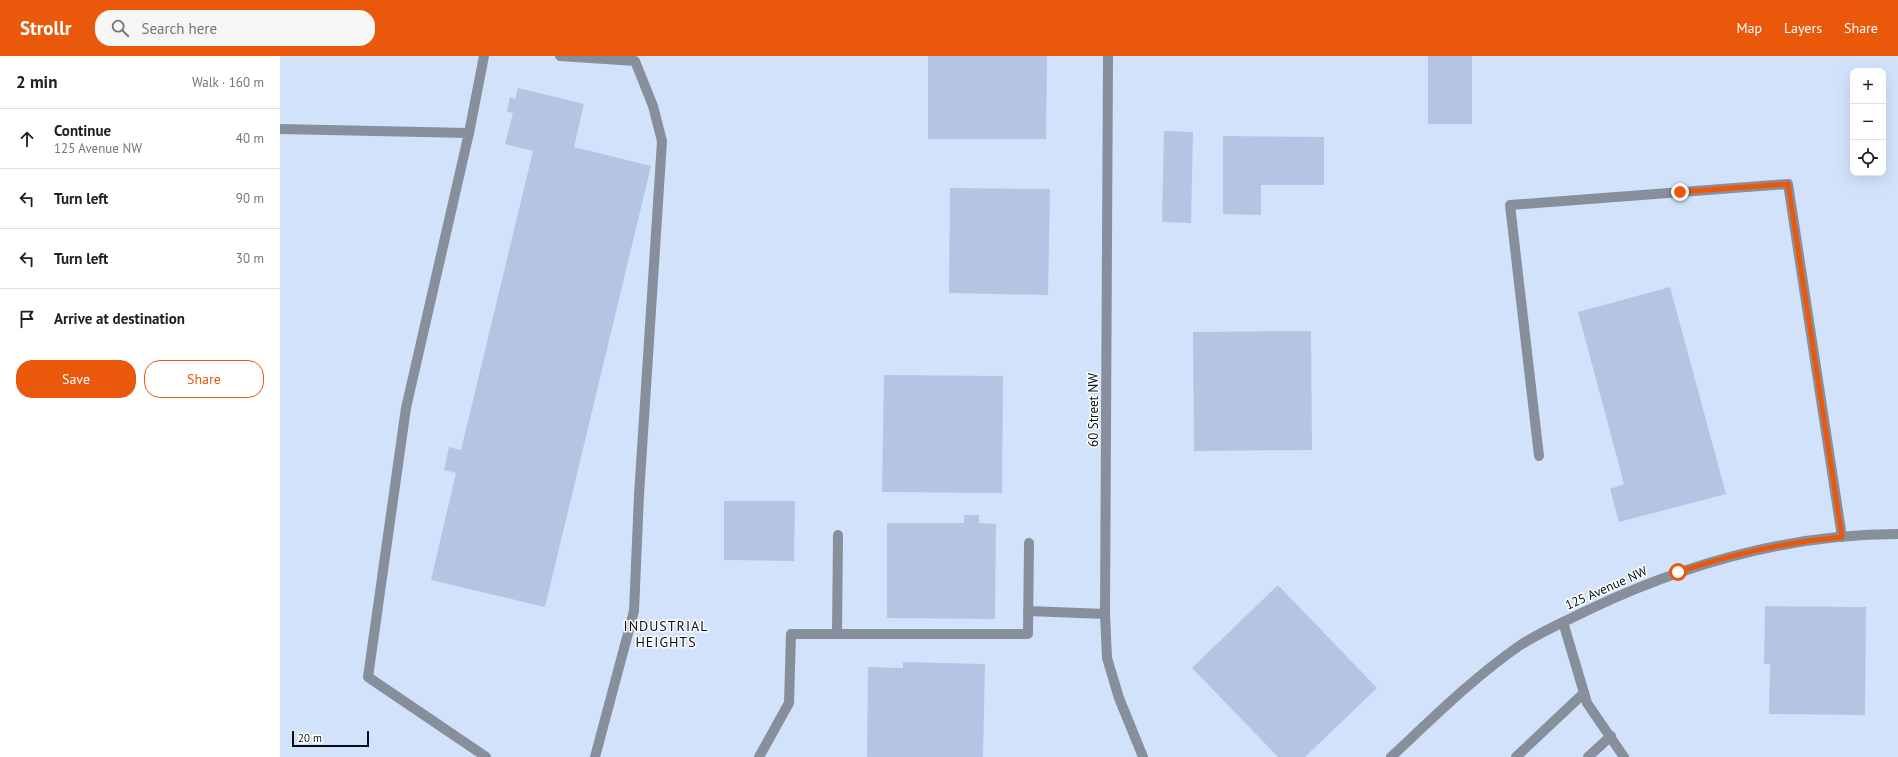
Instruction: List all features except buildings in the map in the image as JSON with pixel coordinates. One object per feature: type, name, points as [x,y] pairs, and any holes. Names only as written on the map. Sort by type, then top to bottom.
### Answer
[{"type":"street","points":[[484,56],[469,133],[406,408],[368,677],[486,757]]},
{"type":"street","points":[[560,56],[635,61],[653,106],[662,141],[639,495],[634,611],[596,757]]},
{"type":"street","name":"60 Street NW","points":[[1108,56],[1104,614],[1107,658],[1119,698],[1143,757]]},
{"type":"street","points":[[280,129],[469,133]]},
{"type":"street","points":[[1539,456],[1510,205],[1788,184],[1842,537]]},
{"type":"street","name":"125 Avenue NW","points":[[1391,757],[1468,685],[1520,645],[1563,622],[1624,593],[1664,577],[1721,558],[1778,545],[1842,537],[1875,534],[1898,534]]},
{"type":"street","points":[[837,634],[838,535]]},
{"type":"street","points":[[759,757],[789,703],[791,634],[1028,634],[1029,543]]},
{"type":"street","points":[[1028,611],[1104,614]]},
{"type":"street","points":[[1563,622],[1586,702],[1611,736],[1624,757]]},
{"type":"street","points":[[1516,757],[1584,693]]},
{"type":"street","points":[[1588,757],[1611,736]]},
{"type":"district","name":"INDUSTRIAL HEIGHTS","points":[[666,634]]},
{"type":"route","points":[[1678,572],[1721,558],[1778,545],[1842,537],[1788,184],[1680,192]]}]
